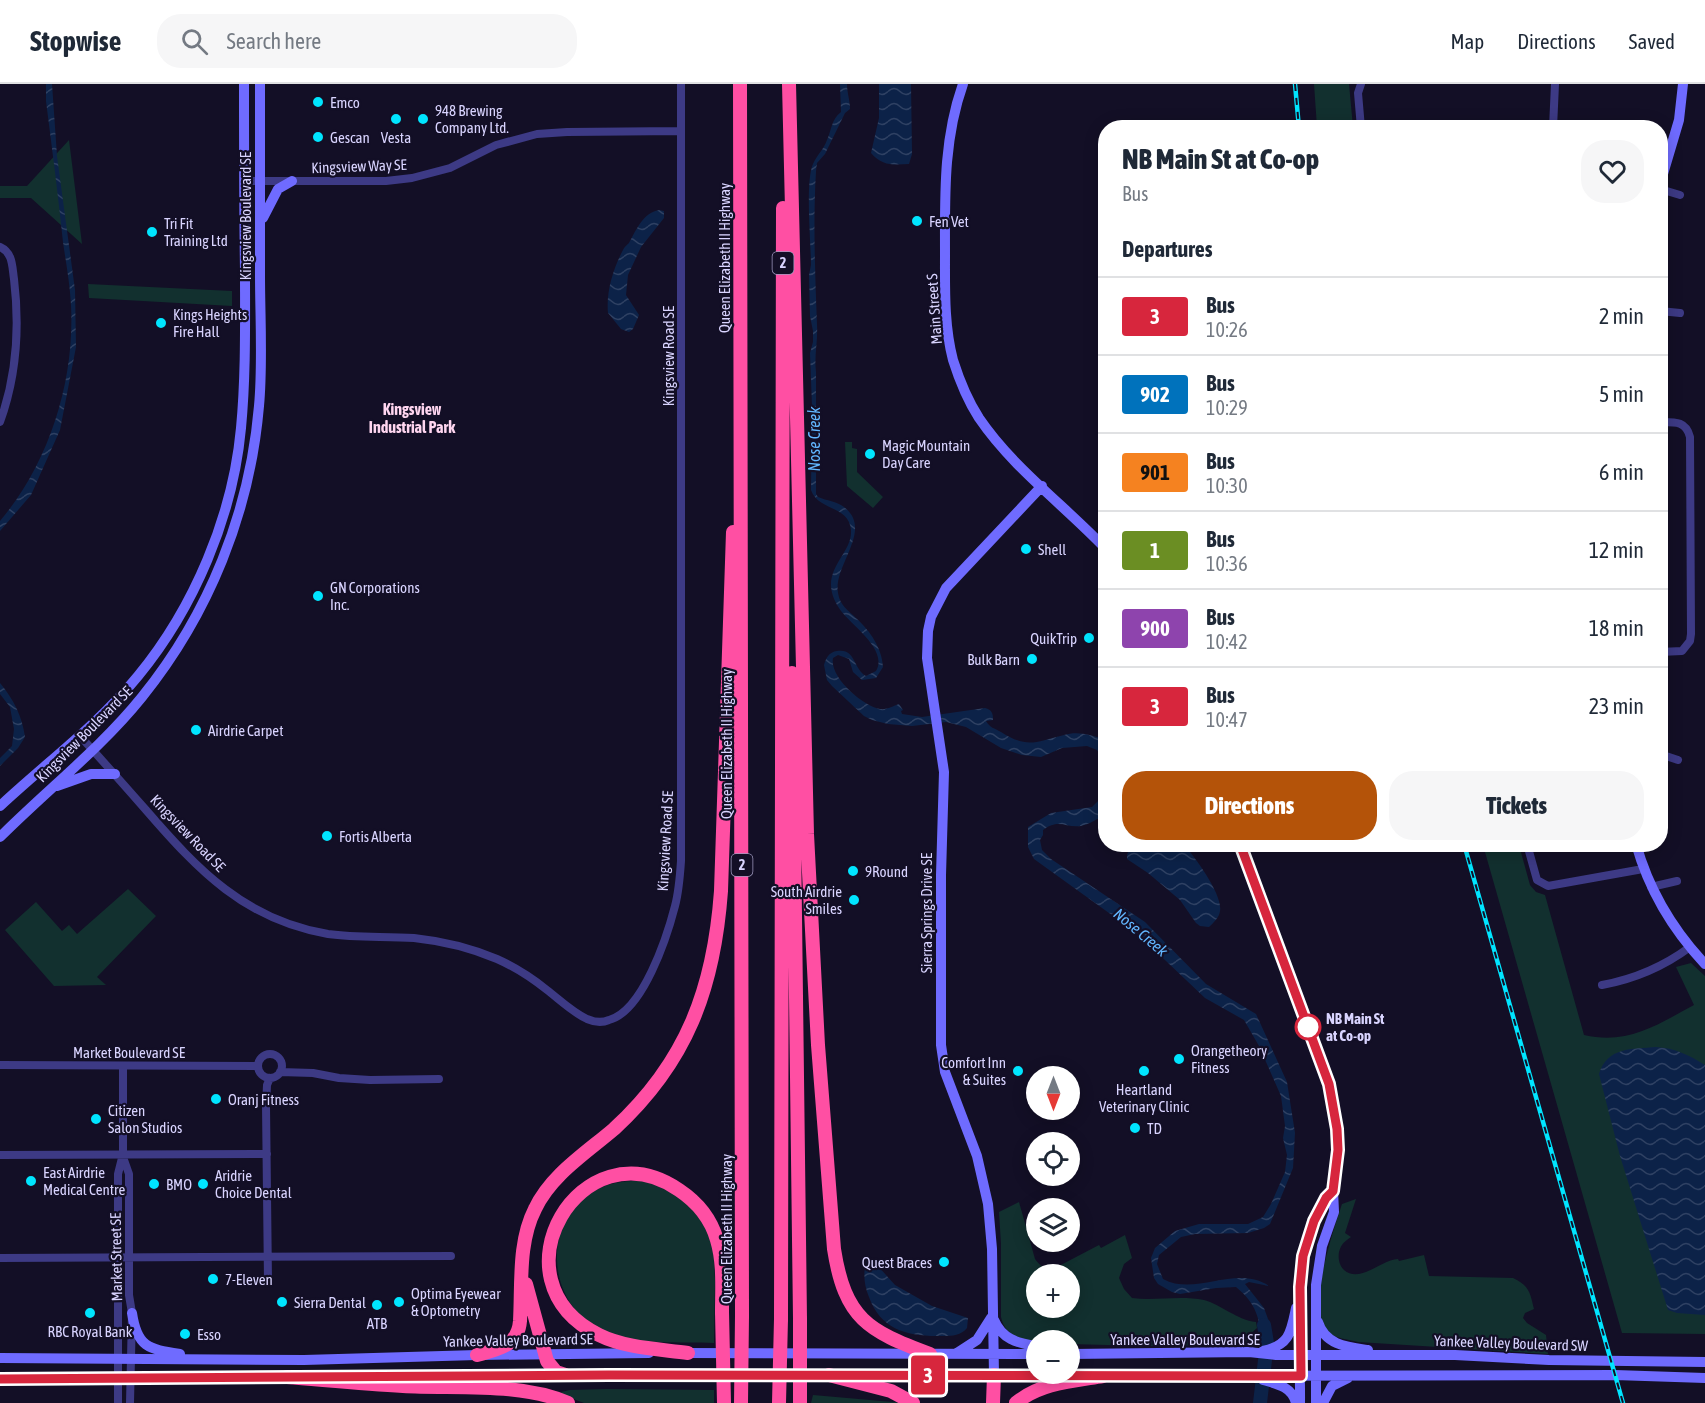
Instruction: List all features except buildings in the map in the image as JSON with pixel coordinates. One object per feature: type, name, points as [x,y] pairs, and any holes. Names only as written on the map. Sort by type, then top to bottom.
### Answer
[{"type":"highway","name":"Queen Elizabeth II Highway","points":[[740,84],[743,713],[741,1403]]},
{"type":"highway","name":"2","points":[[779,1403],[784,442],[783,84]]},
{"type":"highway","points":[[789,84],[807,834],[818,1045],[834,1249],[837,1271],[844,1293],[867,1323],[889,1338],[930,1354]]},
{"type":"highway","points":[[477,1354],[506,1347],[515,1338],[520,1327],[524,1244],[528,1226],[541,1198],[558,1177],[627,1117],[670,1064],[698,1010],[710,970],[716,940],[721,891],[732,562],[740,415]]},
{"type":"highway","points":[[784,442],[791,609],[800,1403]]},
{"type":"highway","points":[[688,1353],[611,1340],[587,1328],[571,1316],[558,1295],[550,1272],[552,1235],[566,1208],[597,1182],[623,1175],[651,1177],[687,1195],[705,1215],[716,1236],[720,1255],[724,1403]]},
{"type":"highway","points":[[523,1274],[545,1354],[551,1367],[565,1375]]},
{"type":"highway","points":[[829,1375],[891,1390],[913,1403]]},
{"type":"highway","points":[[993,1403],[994,1375]]},
{"type":"highway","points":[[1016,1403],[1033,1391],[1046,1386],[1102,1376]]},
{"type":"highway","points":[[287,1377],[403,1386],[509,1390],[568,1403]]},
{"type":"main road","name":"Kingsview Boulevard SE","points":[[0,806],[80,735],[138,675],[169,633],[194,587],[225,508],[238,451],[243,398],[243,84]]},
{"type":"main road","name":"Kingsview Boulevard SE","points":[[0,837],[92,749],[141,698],[170,660],[191,627],[213,582],[240,513],[252,461],[259,404],[260,84]]},
{"type":"main road","name":"Main Street S","points":[[963,84],[950,128],[945,178],[945,275],[948,331],[952,350],[967,395],[978,416],[1002,447],[1098,541]]},
{"type":"main road","points":[[1668,157],[1679,120],[1683,84]]},
{"type":"main road","points":[[261,224],[278,189],[292,181]]},
{"type":"main road","name":"Sierra Springs Drive SE","points":[[994,1375],[992,1249],[988,1204],[977,1156],[945,1072],[941,1045],[941,875],[944,772],[926,646],[931,617],[946,588],[1042,486]]},
{"type":"main road","points":[[51,788],[91,774],[115,774]]},
{"type":"main road","points":[[1243,852],[1329,1084],[1337,1129],[1334,1212],[1320,1256],[1315,1306],[1316,1403]]},
{"type":"main road","points":[[1638,852],[1651,887],[1669,919],[1689,947],[1705,964]]},
{"type":"main road","points":[[1298,1403],[1301,1376],[1300,1287],[1303,1256],[1314,1221],[1326,1198],[1333,1191]]},
{"type":"main road","points":[[1249,1352],[1275,1348],[1284,1342],[1290,1334],[1300,1287]]},
{"type":"main road","points":[[1315,1306],[1321,1331],[1338,1345],[1370,1350],[1455,1355]]},
{"type":"main road","points":[[132,1313],[138,1338],[150,1347],[159,1351],[217,1360]]},
{"type":"main road","points":[[992,1315],[999,1330],[1005,1336],[1013,1341],[1026,1344]]},
{"type":"main road","points":[[956,1354],[977,1340],[992,1315]]},
{"type":"main road","name":"Yankee Valley Boulevard SE","points":[[1080,1353],[1249,1352],[1316,1355]]},
{"type":"main road","name":"Yankee Valley Boulevard SE","points":[[0,1358],[304,1360],[477,1354],[1026,1354]]},
{"type":"main road","name":"Yankee Valley Boulevard SW","points":[[1316,1355],[1455,1355],[1560,1360],[1705,1362]]},
{"type":"main road","points":[[0,1379],[565,1375],[1301,1376]]},
{"type":"main road","name":"Yankee Valley Boulevard SW","points":[[1301,1376],[1615,1375],[1705,1378]]},
{"type":"main road","points":[[1248,1376],[1288,1388],[1298,1403]]},
{"type":"main road","points":[[1323,1403],[1332,1386],[1354,1376]]},
{"type":"street","name":"Kingsview Road SE","points":[[80,735],[204,874],[226,892],[262,913],[293,926],[328,934],[413,938],[472,949],[498,959],[524,973],[586,1019],[602,1022],[618,1017],[625,1011],[647,980],[662,947],[675,905],[681,861],[681,84]]},
{"type":"street","points":[[1360,120],[1358,93],[1361,84]]},
{"type":"street","points":[[1554,120],[1556,84]]},
{"type":"street","name":"Kingsview Way SE","points":[[244,181],[386,181],[412,178],[450,168],[496,145],[537,134],[681,131]]},
{"type":"street","points":[[1668,191],[1680,195]]},
{"type":"street","points":[[0,247],[6,250],[11,259],[18,337],[10,391],[0,422]]},
{"type":"street","points":[[1668,312],[1680,313]]},
{"type":"street","points":[[1668,422],[1682,424],[1690,437],[1691,634],[1690,641],[1682,651],[1668,652]]},
{"type":"street","points":[[1668,757],[1678,760]]},
{"type":"street","points":[[1529,852],[1537,880],[1548,886],[1643,869]]},
{"type":"street","points":[[1651,887],[1677,880]]},
{"type":"street","points":[[1602,985],[1634,978],[1654,970],[1689,947]]},
{"type":"street","points":[[265,1055],[277,1057],[282,1064],[280,1072],[270,1078],[262,1075],[258,1066],[261,1058],[265,1055]]},
{"type":"street","name":"Market Boulevard SE","points":[[0,1065],[258,1066]]},
{"type":"street","name":"Market Street SE","points":[[118,1403],[118,1174],[123,1154],[123,1066]]},
{"type":"street","points":[[280,1072],[313,1073],[370,1080],[439,1079]]},
{"type":"street","points":[[268,1281],[267,1085],[270,1078]]},
{"type":"street","name":"Market Street SE","points":[[123,1154],[129,1174],[128,1258],[132,1313],[130,1403]]},
{"type":"street","points":[[0,1155],[267,1154]]},
{"type":"street","points":[[0,1258],[451,1256]]},
{"type":"green space","points":[[1314,84],[1349,84],[1352,120],[1317,120]]},
{"type":"green space","points":[[69,140],[82,244],[31,198],[0,198],[0,186],[27,186]]},
{"type":"green space","points":[[88,284],[232,291],[232,306],[89,298]]},
{"type":"green space","points":[[845,442],[852,442],[852,448],[857,449],[857,472],[883,497],[873,508],[847,486]]},
{"type":"green space","points":[[1485,852],[1521,852],[1530,885],[1536,892],[1545,895],[1584,1035],[1615,1037],[1655,1026],[1694,1005],[1676,967],[1691,963],[1705,976],[1705,1334],[1622,1333]]},
{"type":"green space","points":[[128,889],[156,916],[97,977],[106,985],[54,986],[5,930],[36,902],[62,931],[69,925],[77,934]]},
{"type":"green space","points":[[645,1181],[685,1198],[706,1225],[713,1246],[714,1343],[643,1341],[604,1332],[584,1319],[570,1302],[561,1282],[557,1261],[559,1240],[567,1219],[580,1202],[600,1188],[611,1184]]},
{"type":"green space","points":[[1356,1199],[1345,1233],[1351,1237],[1339,1252],[1339,1261],[1344,1270],[1350,1274],[1364,1273],[1392,1260],[1398,1259],[1399,1261],[1424,1255],[1429,1276],[1513,1278],[1528,1290],[1534,1309],[1525,1313],[1523,1318],[1546,1335],[1548,1354],[1358,1342],[1330,1334],[1321,1320],[1320,1288],[1333,1231],[1342,1204]]},
{"type":"green space","points":[[1019,1202],[1026,1227],[1026,1252],[1033,1252],[1035,1259],[1040,1264],[1026,1264],[1026,1318],[1080,1318],[1080,1264],[1063,1264],[1099,1245],[1101,1248],[1125,1235],[1132,1258],[1124,1264],[1119,1278],[1124,1289],[1132,1298],[1204,1300],[1249,1321],[1256,1322],[1257,1328],[1246,1338],[1250,1345],[1080,1344],[1080,1330],[1026,1330],[1026,1339],[1019,1338],[1005,1327],[1001,1317],[999,1212]]},
{"type":"green space","points":[[607,1389],[714,1390],[714,1403],[584,1403],[563,1395],[561,1392]]},
{"type":"green space","points":[[813,1395],[904,1403],[811,1403]]},
{"type":"water","points":[[46,84],[52,84],[57,156],[75,290],[76,347],[60,430],[31,495],[0,531],[0,521],[32,473],[55,420],[63,391],[71,334],[68,274],[46,101]]},
{"type":"water","points":[[840,84],[847,84],[850,109],[845,113],[825,154],[817,163],[816,171],[814,228],[817,331],[816,456],[821,471],[816,472],[816,494],[818,497],[841,505],[852,516],[855,526],[854,537],[841,571],[838,593],[843,605],[871,634],[880,653],[883,667],[876,678],[862,680],[853,672],[849,659],[838,655],[833,658],[836,674],[849,690],[873,707],[880,709],[899,704],[903,710],[902,714],[922,717],[985,708],[992,714],[993,720],[986,721],[992,728],[1018,741],[1038,742],[1074,733],[1085,734],[1098,738],[1098,752],[1087,746],[1062,748],[1041,757],[1022,755],[1001,748],[966,727],[946,722],[912,726],[872,720],[864,716],[827,680],[824,665],[828,656],[834,652],[848,653],[866,676],[876,671],[879,663],[873,646],[839,608],[833,595],[831,584],[833,574],[850,539],[849,522],[845,516],[820,502],[811,490],[810,353],[813,331],[810,316],[809,184],[813,164],[826,143],[833,121],[841,112]]},
{"type":"water","points":[[879,84],[911,84],[912,154],[909,164],[884,162],[871,153],[879,118]]},
{"type":"water","points":[[664,211],[664,218],[641,247],[628,275],[626,295],[639,315],[633,329],[629,332],[621,329],[608,313],[611,281],[623,249],[641,223],[653,212]]},
{"type":"water","points":[[0,683],[17,708],[25,737],[18,748],[0,766],[0,758],[12,746],[14,729],[10,707],[0,694]]},
{"type":"water","points":[[1098,801],[1098,818],[1090,823],[1081,826],[1058,824],[1043,830],[1040,840],[1042,850],[1051,859],[1145,922],[1206,984],[1256,1014],[1287,1082],[1295,1133],[1293,1168],[1270,1224],[1248,1233],[1195,1234],[1181,1237],[1159,1255],[1157,1264],[1163,1279],[1176,1284],[1189,1285],[1243,1278],[1256,1280],[1269,1286],[1249,1282],[1245,1284],[1264,1308],[1271,1342],[1263,1344],[1256,1312],[1249,1299],[1236,1287],[1180,1294],[1158,1284],[1154,1278],[1151,1258],[1155,1248],[1175,1231],[1199,1224],[1248,1224],[1263,1217],[1285,1172],[1287,1155],[1283,1138],[1285,1126],[1281,1096],[1259,1046],[1244,1020],[1205,998],[1126,923],[1034,859],[1028,847],[1028,827],[1051,813],[1092,807]]},
{"type":"water","points":[[1128,852],[1189,852],[1213,886],[1220,904],[1219,916],[1209,927],[1200,926],[1180,900],[1127,859]]},
{"type":"water","points":[[1656,1047],[1682,1053],[1705,1065],[1705,1315],[1668,1310],[1620,1156],[1599,1074],[1603,1065],[1614,1054],[1630,1049]]},
{"type":"water","points":[[868,1255],[895,1285],[932,1306],[968,1318],[967,1328],[954,1335],[925,1336],[904,1332],[887,1323],[874,1308],[867,1292],[864,1276]]},
{"type":"waterway","name":"Nose Creek","points":[[1260,1403],[1267,1343],[1264,1325]]},
{"type":"railway","points":[[1295,84],[1298,120]]},
{"type":"railway","points":[[1466,852],[1623,1403]]},
{"type":"bus line","name":"3","points":[[0,1379],[609,1375],[1301,1376],[1300,1287],[1303,1256],[1319,1209],[1333,1191],[1338,1150],[1337,1129],[1329,1084],[1243,852]]},
{"type":"place","name":"Emco","points":[[318,102]]},
{"type":"place","name":"Vesta","points":[[396,119]]},
{"type":"place","name":"948 Brewing Company Ltd.","points":[[423,119]]},
{"type":"place","name":"Gescan","points":[[318,137]]},
{"type":"place","name":"Fen Vet","points":[[917,221]]},
{"type":"place","name":"Tri Fit Training Ltd","points":[[152,232]]},
{"type":"place","name":"Kings Heights Fire Hall","points":[[161,323]]},
{"type":"place","name":"Magic Mountain Day Care","points":[[870,454]]},
{"type":"place","name":"Shell","points":[[1026,549]]},
{"type":"place","name":"GN Corporations Inc.","points":[[318,596]]},
{"type":"place","name":"QuikTrip","points":[[1089,638]]},
{"type":"place","name":"Bulk Barn","points":[[1032,659]]},
{"type":"place","name":"Airdrie Carpet","points":[[196,730]]},
{"type":"place","name":"Fortis Alberta","points":[[327,836]]},
{"type":"place","name":"9Round","points":[[853,871]]},
{"type":"place","name":"South Airdrie Smiles","points":[[854,900]]},
{"type":"place","name":"NB Main St at Co-op","points":[[1308,1027]]},
{"type":"place","name":"Orangetheory Fitness","points":[[1179,1059]]},
{"type":"place","name":"Comfort Inn & Suites","points":[[1018,1071]]},
{"type":"place","name":"Heartland Veterinary Clinic","points":[[1144,1071]]},
{"type":"place","name":"Oranj Fitness","points":[[216,1099]]},
{"type":"place","name":"Citizen Salon Studios","points":[[96,1119]]},
{"type":"place","name":"TD","points":[[1135,1128]]},
{"type":"place","name":"East Airdrie Medical Centre","points":[[31,1181]]},
{"type":"place","name":"BMO","points":[[154,1184]]},
{"type":"place","name":"Aridrie Choice Dental","points":[[203,1184]]},
{"type":"place","name":"Quest Braces","points":[[944,1262]]},
{"type":"place","name":"7-Eleven","points":[[213,1279]]},
{"type":"place","name":"Sierra Dental","points":[[282,1302]]},
{"type":"place","name":"Optima Eyewear & Optometry","points":[[399,1302]]},
{"type":"place","name":"ATB","points":[[377,1305]]},
{"type":"place","name":"RBC Royal Bank","points":[[90,1313]]},
{"type":"place","name":"Esso","points":[[185,1334]]},
{"type":"district","name":"Kingsview Industrial Park","points":[[412,418]]}]
